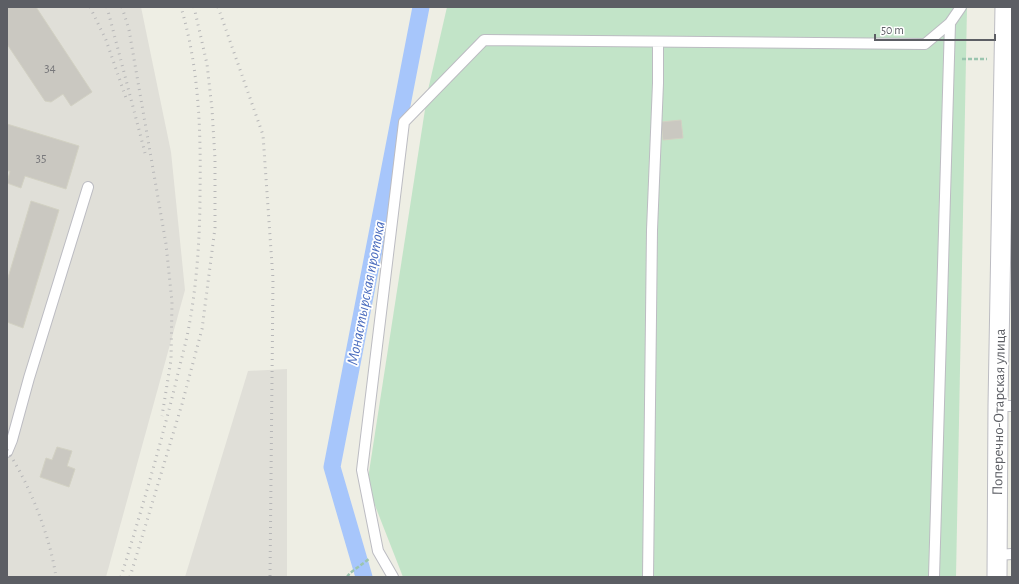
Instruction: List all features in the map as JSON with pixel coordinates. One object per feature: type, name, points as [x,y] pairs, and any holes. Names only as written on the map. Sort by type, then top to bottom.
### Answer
[{"type":"street","name":"Поперечно-Отарская улица","points":[[997,577],[1005,554],[1008,41],[1005,7]]},
{"type":"lane","points":[[393,577],[378,551],[362,470],[404,122],[484,40],[925,44],[950,23],[961,7]]},
{"type":"lane","points":[[934,577],[950,23]]},
{"type":"lane","points":[[648,577],[652,230],[658,83],[658,42]]},
{"type":"lane","points":[[7,452],[12,440],[29,378],[88,187]]},
{"type":"path","points":[[949,58],[985,59]]},
{"type":"path","points":[[347,577],[366,561]]},
{"type":"shaded area","points":[[7,7],[141,7],[171,152],[185,290],[106,577],[7,577]]},
{"type":"shaded area","points":[[287,369],[287,577],[185,577],[248,371]]},
{"type":"green space","points":[[447,7],[967,7],[956,577],[403,577],[367,485],[428,90]]},
{"type":"building","points":[[7,7],[36,7],[92,92],[71,106],[63,94],[51,102],[45,101],[7,44]]},
{"type":"building","points":[[681,120],[683,138],[663,140],[661,122]]},
{"type":"building","points":[[7,124],[79,146],[66,189],[25,176],[21,188],[7,183],[10,171],[7,171]]},
{"type":"building","points":[[31,201],[59,210],[23,328],[7,322],[7,281]]},
{"type":"building","points":[[57,447],[72,451],[67,466],[75,469],[69,487],[40,477],[46,458],[52,460]]},
{"type":"waterway","name":"Монастырская протока","points":[[364,577],[332,467],[421,7]]},
{"type":"railway","points":[[90,7],[106,40],[126,98]]},
{"type":"railway","points":[[107,7],[145,153]]},
{"type":"railway","points":[[122,7],[129,30],[166,244],[172,302],[171,360],[162,416]]},
{"type":"railway","points":[[121,577],[150,480],[176,382],[188,333],[196,276],[200,209],[198,99],[192,53],[181,7]]},
{"type":"railway","points":[[130,577],[182,404],[202,329],[215,228],[215,159],[212,109],[207,64],[194,7]]},
{"type":"railway","points":[[218,7],[263,135],[273,279],[270,577]]},
{"type":"railway","points":[[7,450],[24,479],[38,511],[49,545],[56,577]]}]
